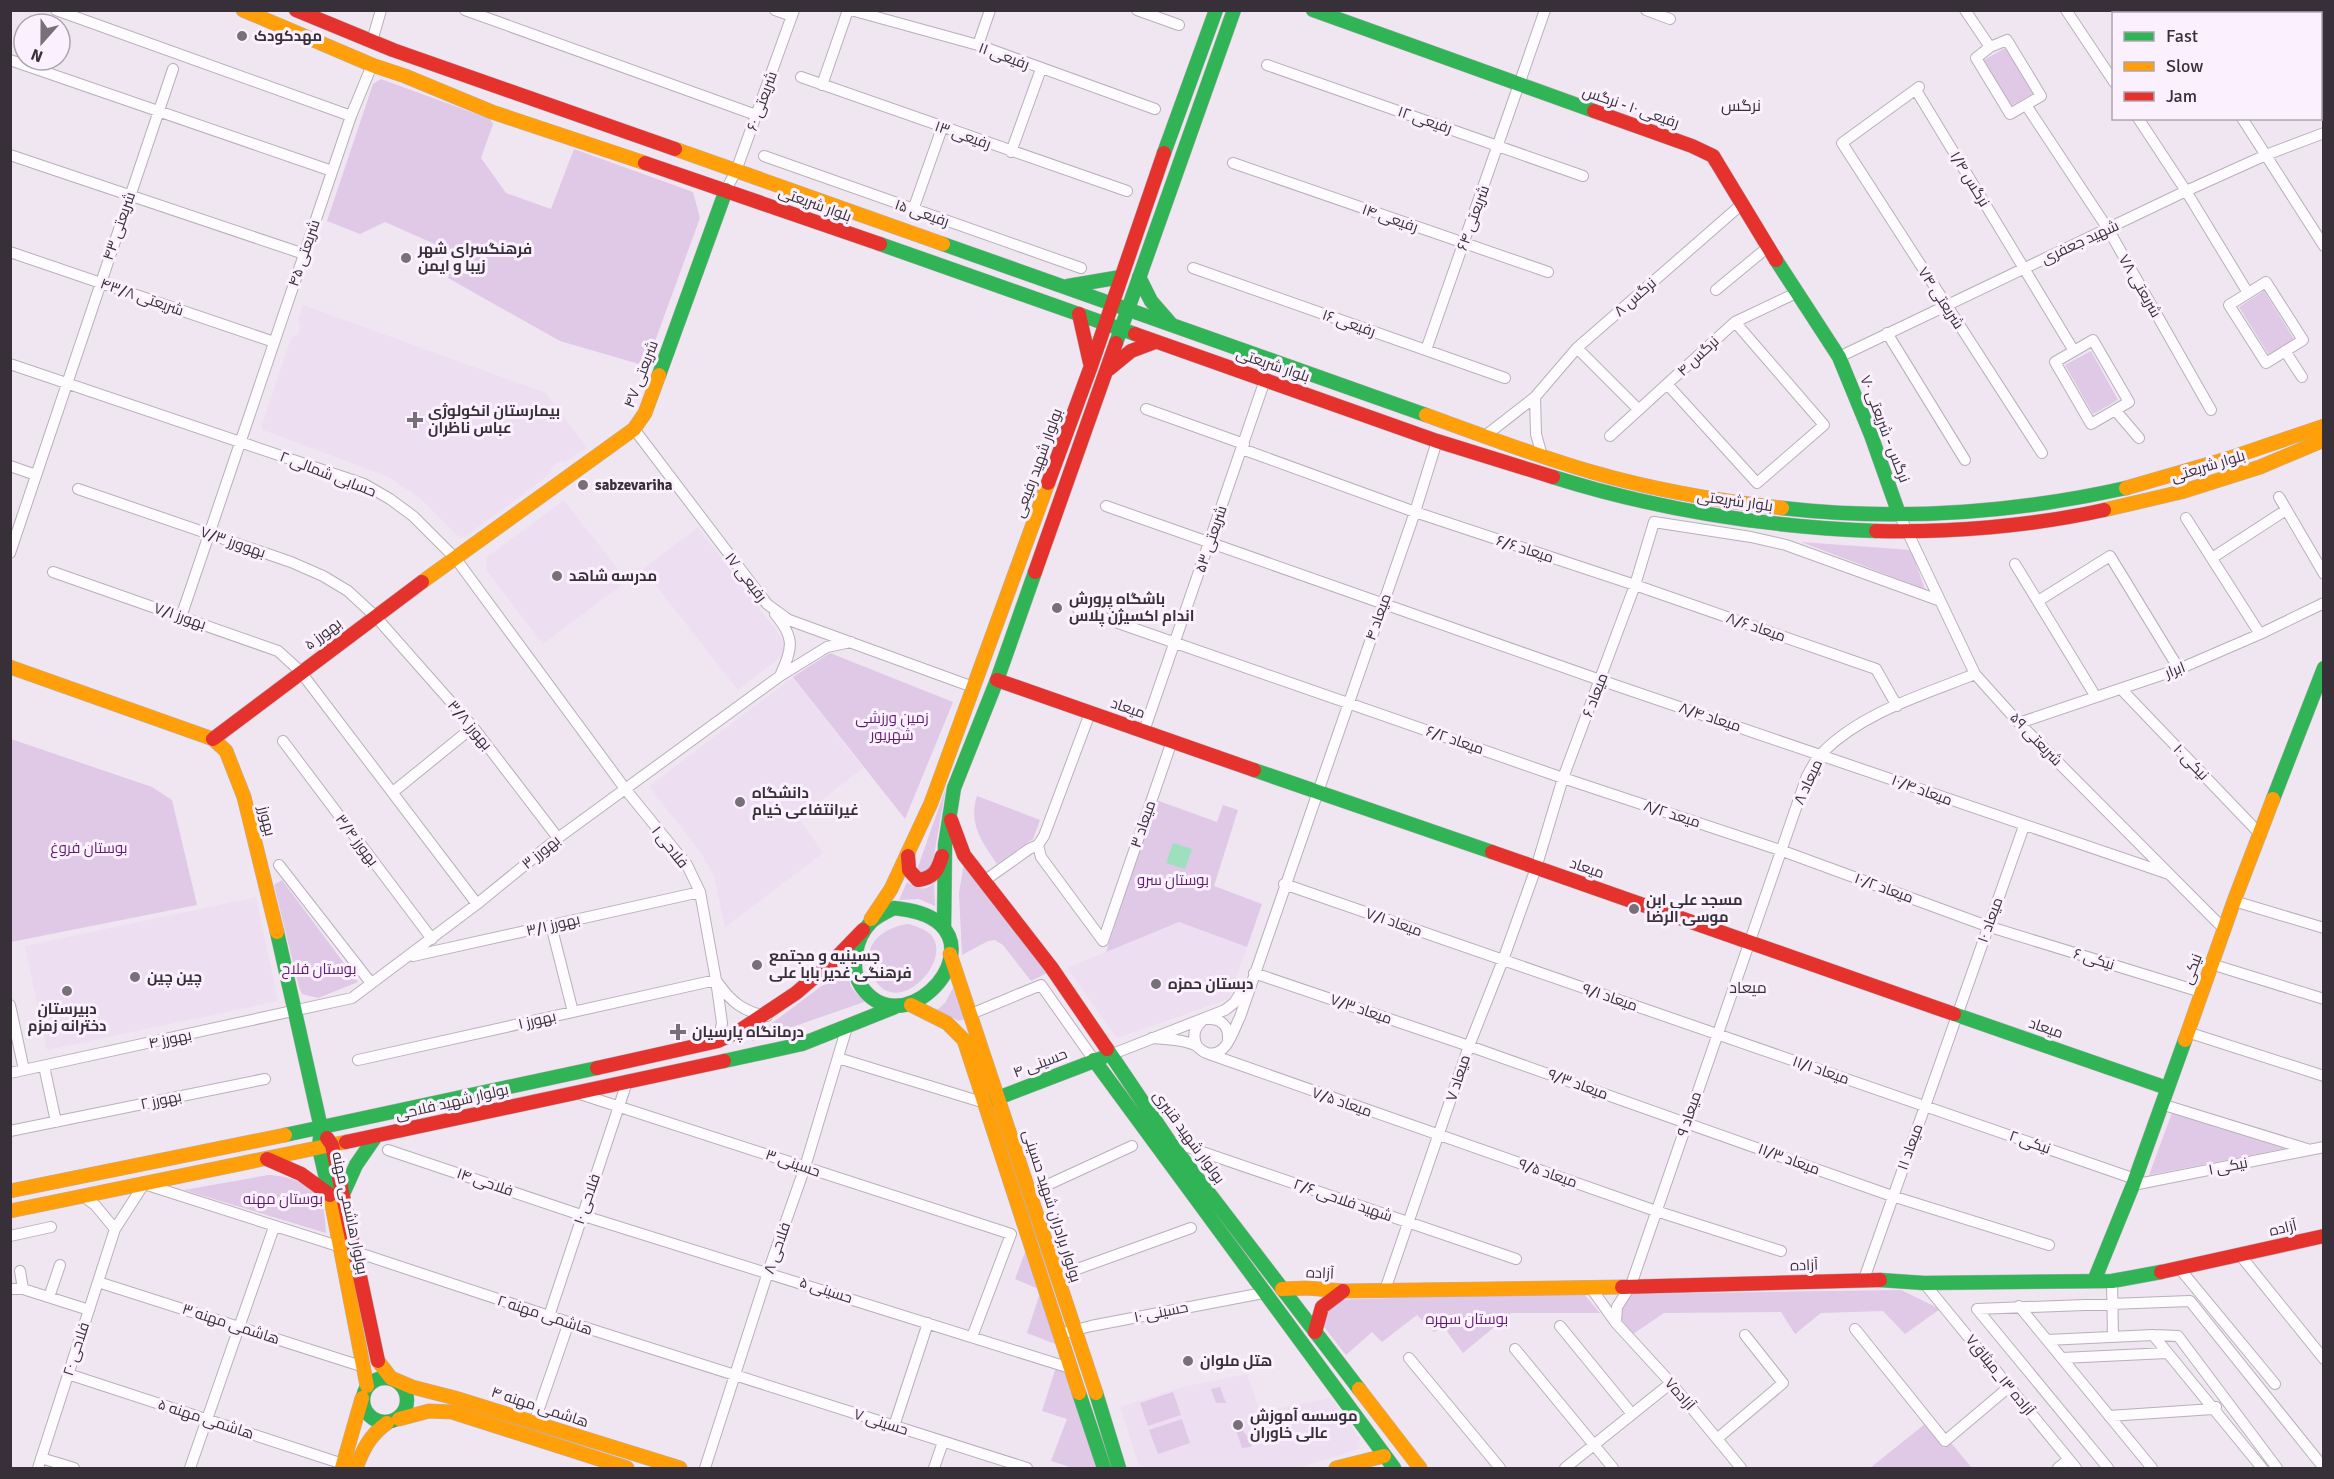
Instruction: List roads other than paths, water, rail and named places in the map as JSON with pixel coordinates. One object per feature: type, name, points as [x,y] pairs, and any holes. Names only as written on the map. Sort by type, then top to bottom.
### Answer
[{"type":"main road","name":"بلوار شریعتی","points":[[243,10],[372,65],[492,112],[726,190],[1437,441],[1595,490],[1681,510],[1756,522],[1848,530],[1908,532],[2016,524],[2085,514],[2181,492],[2260,467],[2324,440]]},
{"type":"main road","name":"بلوار شریعتی","points":[[296,10],[372,41],[1542,456],[1596,474],[1708,499],[1800,511],[1899,514],[2001,509],[2071,499],[2167,477],[2246,454],[2324,426]]},
{"type":"main road","name":"بولوار شهید رفیعی","points":[[867,924],[891,889],[931,802],[1091,366],[1216,10]]},
{"type":"main road","points":[[910,850],[906,866],[910,874],[918,880],[929,879],[937,872],[945,845],[954,788],[997,680],[1234,10]]},
{"type":"main road","name":"رفیعی ۱۰ - نرگس","points":[[1313,10],[1692,146],[1713,156],[1796,293],[1839,357]]},
{"type":"main road","name":"شریعتی ۴۷","points":[[456,559],[634,429],[648,405],[726,190]]},
{"type":"main road","points":[[1066,287],[1121,277]]},
{"type":"main road","points":[[1139,277],[1151,301],[1173,326]]},
{"type":"main road","points":[[1079,314],[1091,366]]},
{"type":"main road","points":[[1107,371],[1131,351],[1155,342]]},
{"type":"main road","name":"نرگس - شریعتی ۷۰","points":[[1839,357],[1871,435],[1899,514]]},
{"type":"main road","name":"بهورز ۵","points":[[213,739],[375,616],[456,559]]},
{"type":"main road","points":[[10,667],[213,739]]},
{"type":"main road","name":"نیکی","points":[[2094,1281],[2134,1182],[2223,929],[2324,668]]},
{"type":"main road","name":"میعاد","points":[[997,680],[2167,1088]]},
{"type":"main road","name":"بهورز","points":[[213,739],[226,751],[244,797],[296,1011],[321,1128]]},
{"type":"main road","name":"بولوار شهید قنبری","points":[[950,814],[964,855],[1051,967],[1169,1141],[1420,1468]]},
{"type":"main road","points":[[944,928],[945,845]]},
{"type":"main road","points":[[894,908],[911,910],[937,921],[944,928],[950,942],[950,954],[945,972],[926,998],[911,1005],[895,1007],[872,998],[860,985],[855,966],[855,953],[867,924],[894,908]]},
{"type":"main road","name":"بولوار شهید فلاحی","points":[[10,1191],[321,1128],[718,1041],[767,1016],[836,961],[867,924]]},
{"type":"main road","name":"بولوار برادران شهید حسینی","points":[[950,954],[1076,1330],[1119,1468]]},
{"type":"main road","points":[[911,1005],[934,1015],[954,1028],[964,1040],[1104,1468]]},
{"type":"main road","name":"بولوار شهید فلاحی","points":[[10,1211],[325,1147],[802,1044],[895,1007]]},
{"type":"main road","name":"حسینی ۴","points":[[985,1103],[1110,1054]]},
{"type":"main road","points":[[1094,1060],[1263,1293],[1394,1468]]},
{"type":"main road","name":"بولوار هاشمی مهنه","points":[[321,1128],[336,1194],[356,1252],[378,1361],[391,1378]]},
{"type":"main road","points":[[267,1159],[301,1174],[336,1194],[376,1136]]},
{"type":"main road","name":"بولوار هاشمی مهنه","points":[[336,1194],[340,1247],[364,1367],[364,1392],[347,1467]]},
{"type":"main road","name":"آزاده","points":[[1282,1289],[1307,1288],[1343,1291],[1591,1288],[1864,1279],[1924,1282],[2112,1281],[2180,1269],[2324,1236]]},
{"type":"main road","points":[[1315,1332],[1319,1311],[1327,1300],[1343,1291]]},
{"type":"main road","points":[[377,1378],[391,1378],[402,1384],[408,1396],[407,1409],[393,1421],[374,1420],[364,1411],[364,1392],[377,1378]]},
{"type":"main road","name":"هاشمی مهنه ۴","points":[[391,1378],[412,1387],[455,1398],[680,1468]]},
{"type":"main road","points":[[347,1467],[374,1430],[393,1421],[429,1411],[452,1412],[627,1468]]},
{"type":"main road","points":[[1336,1468],[1384,1456]]},
{"type":"street","points":[[56,10],[351,116]]},
{"type":"street","points":[[372,41],[381,10]]},
{"type":"street","points":[[465,10],[756,115]]},
{"type":"street","points":[[775,10],[793,13]]},
{"type":"street","points":[[822,85],[849,10]]},
{"type":"street","name":"رفیعی ۱۱","points":[[849,10],[978,45],[1155,109]]},
{"type":"street","points":[[978,45],[990,10]]},
{"type":"street","points":[[1137,10],[1179,24]]},
{"type":"street","name":"شریعتی ۶۴","points":[[1426,350],[1545,10]]},
{"type":"street","points":[[1646,10],[1670,19]]},
{"type":"street","points":[[1965,10],[1990,47]]},
{"type":"street","points":[[2066,10],[2112,79]]},
{"type":"street","name":"شریعتی ۶۰","points":[[726,190],[736,171],[793,13]]},
{"type":"street","points":[[2007,40],[2041,96],[2010,114],[1976,58],[1990,47],[2007,40]]},
{"type":"street","points":[[10,60],[332,171]]},
{"type":"street","name":"شریعتی ۴۵","points":[[181,617],[351,116],[372,65]]},
{"type":"street","name":"رفیعی ۱۲","points":[[1267,65],[1583,176]]},
{"type":"street","name":"شریعتی ۴۳","points":[[10,553],[173,69]]},
{"type":"street","points":[[1011,152],[1041,69]]},
{"type":"street","name":"رفیعی ۱۳","points":[[801,77],[1127,191]]},
{"type":"street","name":"نرگس ۱/۴","points":[[1842,143],[1917,88],[2074,351]]},
{"type":"street","name":"شریعتی ۷۸","points":[[2026,105],[2108,230],[2211,410]]},
{"type":"street","points":[[2139,120],[2248,293]]},
{"type":"street","points":[[2243,120],[2324,246]]},
{"type":"street","points":[[913,210],[942,128]]},
{"type":"street","name":"شهید جعفری","points":[[1839,357],[2186,191],[2266,155],[2324,133]]},
{"type":"street","name":"شریعتی ۷۴","points":[[1842,143],[2042,453]]},
{"type":"street","points":[[10,155],[304,254]]},
{"type":"street","name":"رفیعی ۱۵","points":[[764,156],[1081,268]]},
{"type":"street","name":"رفیعی ۱۴","points":[[1233,163],[1548,272]]},
{"type":"street","name":"نرگس ۸","points":[[1485,436],[1535,398],[1577,348],[1742,204]]},
{"type":"street","points":[[1716,290],[1768,248]]},
{"type":"street","name":"شریعتی ۴۳/۸","points":[[10,252],[274,342]]},
{"type":"street","name":"رفیعی ۱۶","points":[[1193,268],[1505,378]]},
{"type":"street","points":[[2266,282],[2303,340],[2266,363],[2229,305],[2248,293],[2266,282]]},
{"type":"street","name":"نرگس ۴","points":[[1610,436],[1735,322],[1796,293]]},
{"type":"street","points":[[1667,384],[1757,483],[1824,425],[1735,322]]},
{"type":"street","points":[[1887,333],[1965,460]]},
{"type":"street","points":[[2093,340],[2129,402],[2091,424],[2055,362],[2074,351],[2093,340]]},
{"type":"street","points":[[1577,348],[1639,410]]},
{"type":"street","points":[[2285,351],[2302,377]]},
{"type":"street","name":"حسابی شمالی ۲","points":[[10,364],[364,484],[390,499],[413,516],[456,559],[626,790]]},
{"type":"street","name":"شریعتی ۵۳","points":[[1144,731],[1265,380]]},
{"type":"street","points":[[1535,398],[1536,434],[1542,456]]},
{"type":"street","points":[[1146,409],[1244,444]]},
{"type":"street","points":[[2115,410],[2139,438]]},
{"type":"street","name":"رفیعی ۱۷","points":[[634,429],[767,604],[789,620],[973,687]]},
{"type":"street","name":"میعاد ۴","points":[[1254,973],[1415,512],[1437,441]]},
{"type":"street","name":"میعاد ۶/۶","points":[[1244,444],[1242,449],[1415,512],[1635,585]]},
{"type":"street","points":[[10,466],[36,475]]},
{"type":"street","name":"بهوورز ۷/۳","points":[[78,489],[291,562],[323,576],[348,591],[375,616]]},
{"type":"street","points":[[2279,497],[2324,574]]},
{"type":"street","name":"میعاد ۸/۴","points":[[1106,506],[1600,680],[1821,754]]},
{"type":"street","points":[[2212,558],[2286,510]]},
{"type":"street","name":"شریعتی ۵۹","points":[[1899,514],[1938,600],[1976,674],[2019,723],[2223,929]]},
{"type":"street","points":[[2186,518],[2260,634]]},
{"type":"street","name":"میعاد ۶","points":[[1536,868],[1563,778],[1635,585],[1654,522],[1740,535],[1786,545],[1938,600]]},
{"type":"street","points":[[2038,601],[2109,556],[2179,669]]},
{"type":"street","points":[[2015,564],[2096,697]]},
{"type":"street","name":"بهورز ۷/۱","points":[[53,572],[278,651],[300,672],[477,904]]},
{"type":"street","name":"میعاد ۸/۶","points":[[1635,585],[1876,669],[1897,706]]},
{"type":"street","name":"ابرار","points":[[2019,723],[2179,669],[2324,603]]},
{"type":"street","points":[[767,604],[783,624],[790,639],[791,650],[780,676]]},
{"type":"street","name":"میعاد ۶/۲","points":[[1078,609],[1563,778]]},
{"type":"street","name":"بهورز ۳/۸","points":[[375,616],[473,727],[558,838]]},
{"type":"street","name":"بهورز ۳","points":[[296,1011],[352,998],[432,939],[558,838],[780,676],[827,647],[837,643],[851,642]]},
{"type":"street","name":"میعاد ۸","points":[[1749,943],[1807,776],[1821,754],[1850,730],[1897,706],[1976,674]]},
{"type":"street","name":"نیکی ۱۰","points":[[2122,690],[2261,835]]},
{"type":"street","points":[[984,881],[1038,845],[1044,836],[1090,712]]},
{"type":"street","points":[[393,792],[473,727]]},
{"type":"street","name":"بهورز ۳/۴","points":[[283,741],[432,939]]},
{"type":"street","name":"میعاد ۳","points":[[1038,845],[1041,857],[1103,941],[1172,741]]},
{"type":"street","name":"میعاد ۱۰/۴","points":[[1821,754],[2024,826],[2169,874]]},
{"type":"street","name":"میعد ۸/۲","points":[[1563,778],[1780,850]]},
{"type":"street","name":"فلاحی ۱","points":[[626,790],[687,865],[700,892],[722,1023],[718,1041]]},
{"type":"street","name":"میعاد ۱۰","points":[[1957,1015],[2024,826]]},
{"type":"street","name":"میعاد ۱۰/۲","points":[[1780,850],[1987,926]]},
{"type":"street","points":[[279,865],[371,983]]},
{"type":"street","name":"میعاد ۷","points":[[1385,1290],[1440,1136],[1469,1046],[1536,868]]},
{"type":"street","name":"میعاد ۷/۱","points":[[1284,885],[1503,960]]},
{"type":"street","name":"بهورز ۳/۱","points":[[407,957],[700,892]]},
{"type":"street","points":[[2234,901],[2324,928]]},
{"type":"street","points":[[551,925],[573,1012]]},
{"type":"street","name":"نیکی ۶","points":[[1987,926],[2201,992]]},
{"type":"street","name":"میعاد ۹","points":[[1616,1323],[1617,1307],[1630,1285],[1749,943]]},
{"type":"street","name":"میعاد ۹/۱","points":[[1503,960],[1718,1034]]},
{"type":"street","points":[[2211,964],[2324,999]]},
{"type":"street","points":[[1254,973],[1240,1017],[1226,1045],[1216,1053],[1201,1049],[1194,1041],[1195,1029],[1205,1020],[1226,1010],[1234,1003],[1254,973]]},
{"type":"street","name":"میعاد ۷/۳","points":[[1254,973],[1469,1046]]},
{"type":"street","name":"فلاحی ۱","points":[[716,980],[729,999],[741,1008],[767,1016]]},
{"type":"street","name":"بهورز ۱","points":[[358,1060],[716,980]]},
{"type":"street","points":[[971,1014],[1041,985],[1094,1060]]},
{"type":"street","points":[[10,1005],[24,1070]]},
{"type":"street","name":"بهورز ۴","points":[[10,1073],[296,1011]]},
{"type":"street","name":"میعاد ۱۱","points":[[1864,1279],[1957,1015]]},
{"type":"street","points":[[1110,1054],[1213,1018],[1223,1023],[1228,1032],[1226,1045]]},
{"type":"street","name":"فلاحی ۸","points":[[705,1468],[768,1272],[805,1167],[847,1027]]},
{"type":"street","points":[[2187,1032],[2324,1076]]},
{"type":"street","name":"میعاد ۱۱/۱","points":[[1718,1034],[1925,1106]]},
{"type":"street","name":"میعاد ۷/۵","points":[[1152,1038],[1173,1039],[1244,1068],[1440,1136]]},
{"type":"street","name":"میعاد ۷/۵","points":[[1226,1045],[1244,1068]]},
{"type":"street","name":"میعاد ۹/۳","points":[[1469,1046],[1686,1123]]},
{"type":"street","points":[[838,1058],[985,1103]]},
{"type":"street","points":[[44,1066],[56,1122]]},
{"type":"street","name":"بهورز ۲","points":[[10,1131],[265,1079]]},
{"type":"street","name":"فلاحی ۱۰","points":[[549,1316],[627,1082]]},
{"type":"street","name":"حسینی ۳","points":[[574,1092],[620,1105],[1011,1234],[972,1337]]},
{"type":"street","points":[[2161,1104],[2311,1150]]},
{"type":"street","name":"نیکی ۲","points":[[1925,1106],[2134,1182]]},
{"type":"street","name":"میعاد ۱۱/۳","points":[[1686,1123],[1892,1196],[2049,1245]]},
{"type":"street","name":"میعاد ۹/۵","points":[[1440,1136],[1656,1211],[1781,1251]]},
{"type":"street","name":"شهید فلاحی ۲/۶","points":[[1169,1141],[1516,1259]]},
{"type":"street","points":[[1030,1193],[1132,1146]]},
{"type":"street","name":"نیکی ۱","points":[[2134,1182],[2324,1147]]},
{"type":"street","name":"فلاحی ۱۴","points":[[388,1150],[581,1215]]},
{"type":"street","points":[[144,1184],[340,1247]]},
{"type":"street","name":"فلاحی ۲۰","points":[[40,1463],[115,1229],[144,1184]]},
{"type":"street","points":[[84,1197],[96,1205],[115,1229]]},
{"type":"street","name":"حسینی ۵","points":[[581,1215],[1070,1368]]},
{"type":"street","points":[[10,1236],[51,1227]]},
{"type":"street","points":[[190,1468],[274,1227]]},
{"type":"street","points":[[1058,1276],[1191,1228]]},
{"type":"street","name":"هاشمی مهنه ۲","points":[[356,1252],[736,1376]]},
{"type":"street","points":[[2240,1255],[2324,1359]]},
{"type":"street","points":[[49,1297],[60,1265]]},
{"type":"street","points":[[2180,1269],[2275,1384]]},
{"type":"street","points":[[20,1271],[23,1289]]},
{"type":"street","name":"هاشمی مهنه ۳","points":[[98,1281],[364,1367]]},
{"type":"street","points":[[2112,1281],[2113,1337]]},
{"type":"street","name":"آزاده ۱۳_میثاق۷","points":[[1924,1282],[2072,1464]]},
{"type":"street","points":[[10,1288],[23,1289],[89,1310]]},
{"type":"street","name":"آزاده۷","points":[[1591,1288],[1616,1323],[1671,1383],[1741,1468]]},
{"type":"street","name":"حسینی ۱۰","points":[[1060,1334],[1263,1293]]},
{"type":"street","points":[[2108,1468],[1977,1309],[2190,1301],[2324,1468]]},
{"type":"street","points":[[2019,1306],[2152,1468]]},
{"type":"street","points":[[534,1423],[569,1322]]},
{"type":"street","points":[[894,1426],[928,1323]]},
{"type":"street","points":[[1560,1326],[1632,1414]]},
{"type":"street","points":[[1855,1329],[1946,1441],[2009,1387]]},
{"type":"street","points":[[1718,1438],[1783,1383],[1745,1335]]},
{"type":"street","points":[[2153,1335],[2262,1468]]},
{"type":"street","points":[[2047,1340],[2178,1336],[2277,1468]]},
{"type":"street","points":[[1515,1349],[1613,1468]]},
{"type":"street","points":[[2062,1358],[2168,1353]]},
{"type":"street","points":[[1409,1358],[1500,1468]]},
{"type":"street","name":"هاشمی مهنه ۵","points":[[68,1374],[347,1467]]},
{"type":"street","name":"حسینی ۷","points":[[736,1376],[1027,1468]]},
{"type":"street","points":[[1565,1468],[1671,1383]]},
{"type":"street","points":[[2109,1416],[2213,1409],[2225,1399]]},
{"type":"street","points":[[934,1468],[942,1442]]},
{"type":"street","points":[[40,1463],[74,1468]]},
{"type":"street","points":[[2058,1468],[2072,1464]]},
{"type":"place","name":"مهدکودک","points":[[242,36]]},
{"type":"place","name":"فرهنگسرای شهر زیبا و ایمن","points":[[406,258]]},
{"type":"place","name":"بیمارستان انکولوژی عباس ناظران","points":[[415,420]]},
{"type":"place","name":"sabzevariha","points":[[583,485]]},
{"type":"place","name":"مدرسه شاهد","points":[[557,576]]},
{"type":"place","name":"باشگاه پرورش اندام اکسیژن پلاس","points":[[1057,608]]},
{"type":"place","name":"دانشگاه غیرانتفاعی خیام","points":[[740,802]]},
{"type":"place","name":"مسجد علی ابن موسی الرضا","points":[[1634,909]]},
{"type":"place","name":"جسینیه و مجتمع فرهنگی غدیر بابا علی","points":[[757,965]]},
{"type":"place","name":"چین چین","points":[[135,977]]},
{"type":"place","name":"دبستان حمزه","points":[[1156,984]]},
{"type":"place","name":"دبیرستان دخترانه زمزم","points":[[67,991]]},
{"type":"place","name":"درمانگاه پارسیان","points":[[678,1032]]},
{"type":"place","name":"هتل ملوان","points":[[1188,1361]]},
{"type":"place","name":"موسسه آموزش عالی خاوران","points":[[1238,1425]]},
{"type":"district","name":"نرگس","points":[[1741,106]]},
{"type":"district","name":"میعاد","points":[[1748,988]]},
{"type":"park label","name":"زمین ورزشی شهریور","points":[[892,726]]},
{"type":"park label","name":"بوستان فروغ","points":[[89,848]]},
{"type":"park label","name":"بوستان سرو","points":[[1173,880]]},
{"type":"park label","name":"بوستان فلاح","points":[[319,969]]},
{"type":"park label","name":"بوستان مهنه","points":[[283,1199]]},
{"type":"park label","name":"بوستان سهره","points":[[1467,1319]]}]
